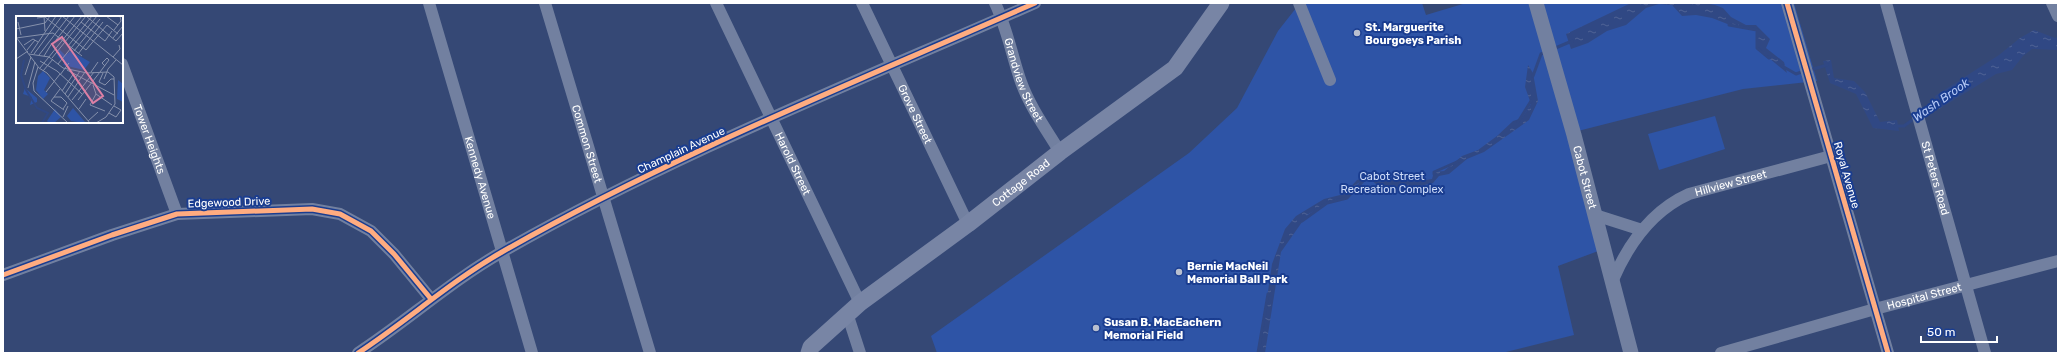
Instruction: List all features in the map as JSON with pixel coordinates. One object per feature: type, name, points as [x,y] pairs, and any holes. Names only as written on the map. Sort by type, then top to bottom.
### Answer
[{"type":"main road","name":"Cottage Road","points":[[809,353],[811,347],[854,308],[968,224],[1060,152],[1175,68],[1221,3]]},
{"type":"street","points":[[84,3],[92,16]]},
{"type":"street","name":"Kennedy Avenue","points":[[429,3],[532,353]]},
{"type":"street","name":"Common Street","points":[[545,3],[650,353]]},
{"type":"street","name":"Harold Street","points":[[716,3],[772,119],[854,308],[860,353]]},
{"type":"street","name":"Grove Street","points":[[862,3],[968,224]]},
{"type":"street","name":"Grandview Street","points":[[995,3],[1002,18],[1022,83],[1037,116],[1060,152]]},
{"type":"street","name":"Champlain Avenue","points":[[358,353],[463,275],[502,252],[604,198],[667,167],[772,119],[1034,3]]},
{"type":"street","points":[[1299,3],[1330,80]]},
{"type":"street","name":"Cabot Street","points":[[1536,3],[1595,215],[1631,353]]},
{"type":"street","name":"Royal Avenue","points":[[1787,3],[1888,353]]},
{"type":"street","name":"St Peters Road","points":[[1886,3],[1985,353]]},
{"type":"street","points":[[2052,3],[2058,16]]},
{"type":"street","name":"Tower Heights","points":[[123,67],[177,214]]},
{"type":"street","name":"Hillview Street","points":[[1612,282],[1621,262],[1642,230],[1663,209],[1689,194],[1831,156]]},
{"type":"street","name":"Edgewood Drive","points":[[3,275],[116,233],[177,214],[312,209],[340,214],[376,235],[431,299]]},
{"type":"street","points":[[1595,215],[1642,230]]},
{"type":"street","name":"Hospital Street","points":[[1721,353],[1758,348],[1875,309],[2058,261]]},
{"type":"green space","name":"Cabot Street Recreation Complex","points":[[1300,3],[1422,3],[1426,15],[1466,3],[1794,3],[1817,81],[1743,89],[1578,131],[1609,247],[1558,266],[1574,335],[1502,353],[937,353],[931,336],[1189,153],[1237,108],[1278,31]]},
{"type":"green space","points":[[1715,116],[1725,149],[1659,170],[1648,134]]},
{"type":"water","points":[[1631,3],[1704,3],[1723,8],[1731,17],[1746,25],[1756,25],[1770,39],[1766,48],[1784,62],[1787,73],[1757,48],[1757,30],[1730,25],[1712,18],[1696,15],[1682,16],[1672,5],[1659,4],[1646,8],[1626,25],[1607,31],[1588,43],[1571,49],[1566,34]]},
{"type":"water","points":[[2034,30],[2055,38],[2058,37],[2058,50],[2032,49],[2023,56],[2012,70],[1996,74],[1939,109],[1935,96],[1999,55],[2020,38]]},
{"type":"water","points":[[1831,60],[1834,78],[1854,81],[1865,92],[1880,122],[1897,120],[1899,131],[1873,128],[1856,94],[1830,83],[1823,61]]},
{"type":"water","points":[[1528,65],[1533,73],[1538,101],[1529,120],[1484,152],[1467,159],[1449,174],[1439,176],[1433,183],[1402,190],[1391,186],[1381,188],[1371,180],[1358,183],[1347,198],[1327,203],[1307,215],[1281,252],[1265,353],[1259,353],[1272,264],[1285,229],[1296,216],[1324,199],[1344,194],[1357,180],[1372,176],[1381,182],[1392,179],[1400,184],[1432,179],[1434,172],[1444,171],[1462,156],[1478,150],[1497,136],[1513,121],[1522,118],[1531,104],[1525,87]]},
{"type":"waterway","name":"Wash Brook","points":[[1729,25],[1757,30],[1757,48],[1769,58]]},
{"type":"waterway","name":"Wash Brook","points":[[1553,49],[1572,41]]},
{"type":"waterway","name":"Wash Brook","points":[[1533,76],[1541,54],[1546,52]]},
{"type":"waterway","name":"Wash Brook","points":[[1810,70],[1827,65]]},
{"type":"waterway","name":"Wash Brook","points":[[1782,66],[1796,74],[1804,71]]},
{"type":"waterway","name":"Wash Brook","points":[[1921,114],[1939,100]]},
{"type":"waterway","name":"Wash Brook","points":[[1518,122],[1531,101]]},
{"type":"waterway","name":"Wash Brook","points":[[1895,126],[1904,126],[1915,118]]},
{"type":"waterway","name":"Wash Brook","points":[[1434,174],[1434,172],[1459,161]]},
{"type":"waterway","name":"Wash Brook","points":[[1302,221],[1327,203],[1347,198],[1364,180]]},
{"type":"waterway","name":"Wash Brook","points":[[1394,182],[1416,183]]},
{"type":"waterway","name":"Wash Brook","points":[[1258,353],[1268,294]]},
{"type":"cycle path","points":[[358,353],[483,263],[566,217],[698,151],[1035,3]]},
{"type":"cycle path","points":[[1787,3],[1888,353]]},
{"type":"cycle path","points":[[3,275],[112,235],[177,214],[312,209],[340,214],[371,231],[394,254],[431,299]]},
{"type":"place","name":"St. Marguerite Bourgoeys Parish","points":[[1357,33]]},
{"type":"place","name":"Bernie MacNeil Memorial Ball Park","points":[[1179,272]]},
{"type":"place","name":"Susan B. MacEachern Memorial Field","points":[[1096,328]]}]
